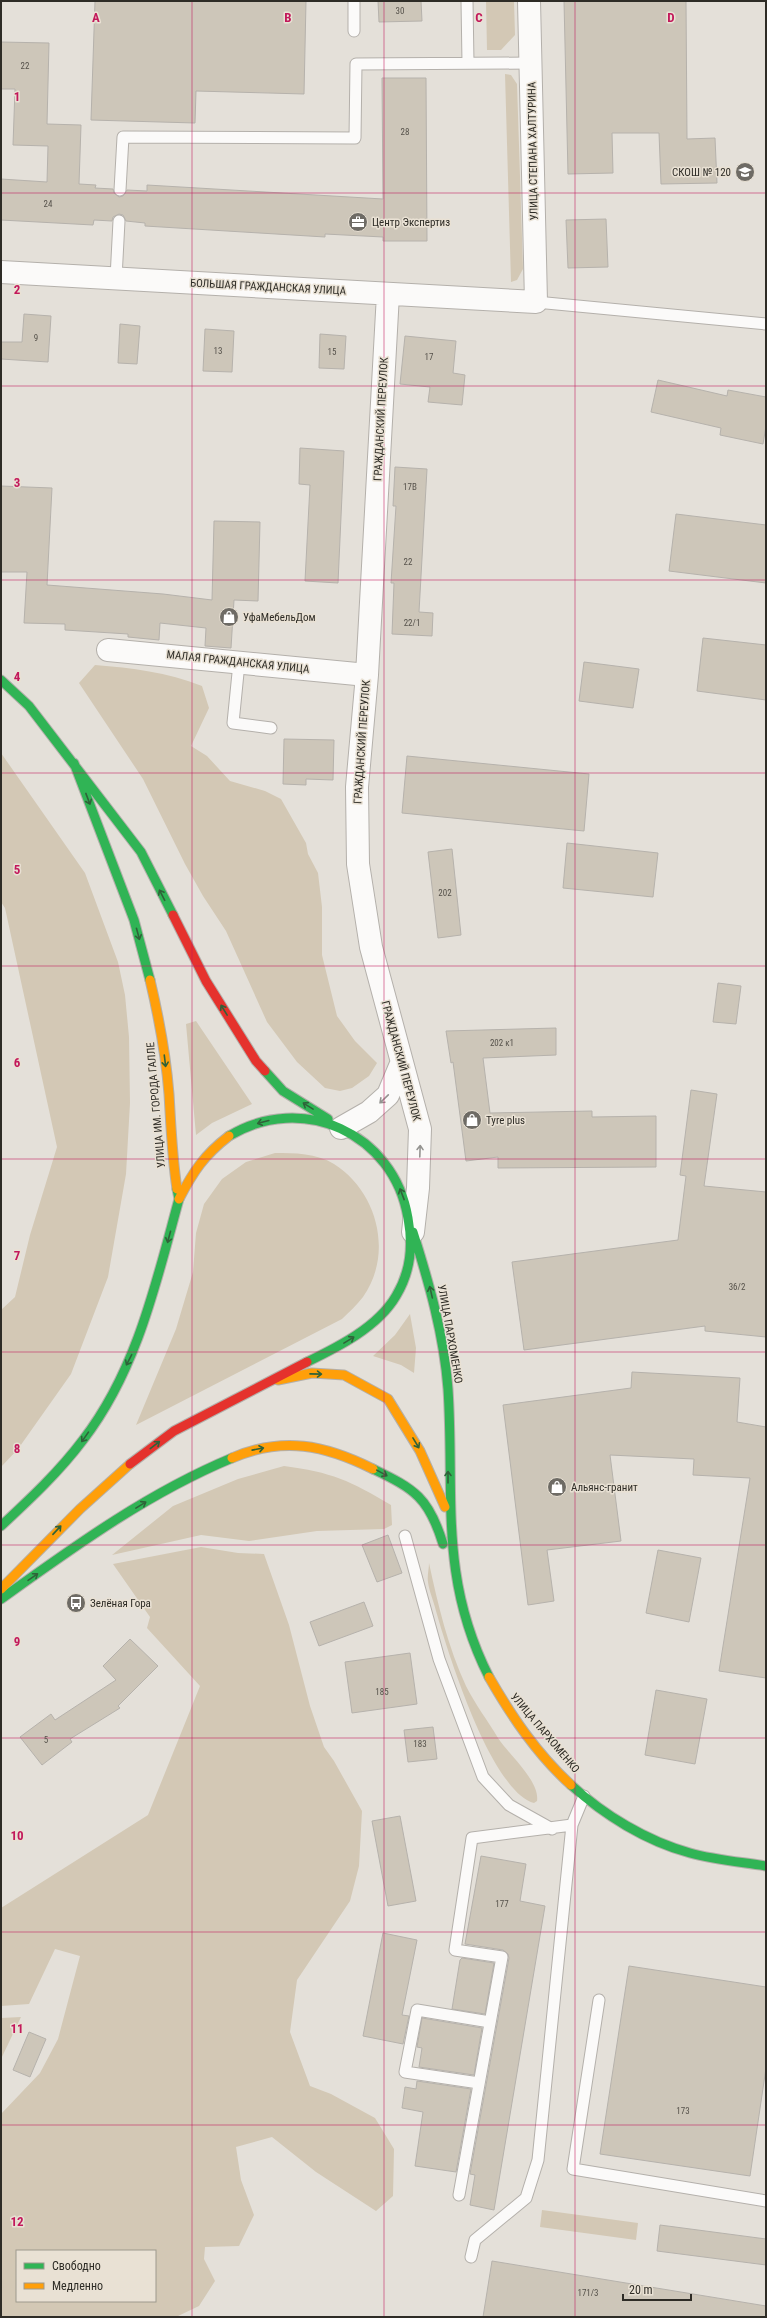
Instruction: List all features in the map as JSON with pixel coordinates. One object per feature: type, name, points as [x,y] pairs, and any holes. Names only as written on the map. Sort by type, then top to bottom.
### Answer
[{"type":"main road","name":"УЛИЦА ИМ. ГОРОДА ГАЛЛЕ","points":[[1,680],[29,706],[141,852],[206,981],[256,1061],[283,1091],[340,1128]]},
{"type":"main road","name":"УЛИЦА ИМ. ГОРОДА ГАЛЛЕ","points":[[1,1526],[43,1487],[83,1440],[106,1405],[135,1347],[150,1308],[179,1199],[170,1149],[169,1094],[163,1040],[154,997],[134,920],[74,763]]},
{"type":"main road","points":[[179,1199],[198,1164],[211,1150],[227,1138],[262,1122],[301,1118],[340,1128]]},
{"type":"main road","name":"УЛИЦА ПАРХОМЕНКО","points":[[340,1128],[361,1139],[384,1159],[399,1187],[432,1297],[448,1388],[449,1516],[458,1592],[470,1637],[495,1691],[555,1768],[584,1796],[632,1829],[684,1852],[766,1866]]},
{"type":"main road","points":[[1,1589],[70,1516],[121,1472],[168,1436],[264,1383],[312,1361],[352,1338],[376,1320],[391,1302],[405,1278],[410,1260],[413,1232]]},
{"type":"main road","name":"УЛИЦА ПАРХОМЕНКО","points":[[264,1383],[312,1373],[344,1376],[367,1386],[388,1399],[420,1451],[449,1516]]},
{"type":"main road","points":[[1,1599],[101,1530],[177,1482],[214,1463],[253,1450],[279,1445],[312,1446],[358,1461],[411,1490],[432,1511],[458,1592]]},
{"type":"street","name":"УЛИЦА СТЕПАНА ХАЛТУРИНА","points":[[530,1],[536,302]]},
{"type":"street","name":"БОЛЬШАЯ ГРАЖДАНСКАЯ УЛИЦА","points":[[1,272],[536,302]]},
{"type":"street","name":"ГРАЖДАНСКИЙ ПЕРЕУЛОК","points":[[388,294],[367,675],[357,788],[358,864],[372,947],[401,1064],[420,1129],[418,1188],[413,1232]]},
{"type":"street","name":"МАЛАЯ ГРАЖДАНСКАЯ УЛИЦА","points":[[108,650],[367,675]]},
{"type":"street","points":[[340,1128],[369,1112],[388,1095],[401,1064]]},
{"type":"lane","points":[[354,1],[354,31]]},
{"type":"lane","points":[[467,1],[468,64]]},
{"type":"lane","points":[[120,190],[123,137],[355,138],[356,64],[531,63]]},
{"type":"lane","points":[[116,278],[119,221]]},
{"type":"lane","points":[[536,302],[766,324]]},
{"type":"lane","points":[[239,663],[234,723],[271,728]]},
{"type":"lane","points":[[405,1536],[439,1659],[483,1777],[509,1805],[552,1829]]},
{"type":"lane","points":[[471,2257],[475,2240],[526,2198],[538,2160],[572,1826],[584,1796]]},
{"type":"lane","points":[[459,2195],[502,1958],[455,1950],[472,1838],[572,1826]]},
{"type":"lane","points":[[599,2000],[573,2169],[766,2201]]},
{"type":"lane","points":[[479,2084],[405,2072],[417,2010],[490,2022]]},
{"type":"shaded area","points":[[486,1],[514,1],[515,35],[501,50],[487,50]]},
{"type":"shaded area","points":[[505,74],[511,75],[517,84],[523,269],[517,280],[511,282]]},
{"type":"shaded area","points":[[95,665],[149,671],[176,677],[202,686],[209,708],[191,746],[207,756],[230,781],[265,791],[281,799],[306,843],[308,854],[318,873],[322,907],[322,955],[337,1016],[355,1041],[377,1063],[369,1076],[352,1088],[340,1091],[325,1088],[297,1062],[267,1022],[226,931],[203,896],[185,864],[143,779],[79,683]]},
{"type":"shaded area","points":[[1,753],[85,873],[118,962],[125,995],[129,1037],[130,1103],[126,1174],[108,1277],[71,1374],[18,1449],[1,1467],[1,1310],[15,1297],[30,1235],[57,1147],[5,908],[1,902]]},
{"type":"shaded area","points":[[196,1021],[252,1104],[212,1123],[196,1135],[186,1024]]},
{"type":"shaded area","points":[[275,1153],[305,1154],[327,1160],[349,1176],[361,1190],[370,1206],[376,1224],[379,1243],[378,1261],[372,1280],[363,1297],[342,1319],[136,1425],[176,1329],[193,1272],[196,1233],[204,1204],[222,1179],[246,1162]]},
{"type":"shaded area","points":[[410,1314],[416,1348],[414,1373],[401,1365],[373,1356],[395,1335]]},
{"type":"shaded area","points":[[284,1466],[315,1471],[340,1479],[364,1490],[391,1505],[392,1525],[384,1529],[317,1531],[249,1541],[201,1535],[112,1555],[173,1506],[238,1479]]},
{"type":"shaded area","points":[[201,1547],[238,1553],[264,1554],[289,1625],[310,1706],[324,1747],[334,1761],[362,1811],[359,1866],[350,1901],[297,1980],[290,2032],[310,2086],[331,2094],[375,2118],[394,2149],[393,2196],[376,2211],[316,2172],[272,2137],[236,2147],[241,2180],[254,2215],[239,2246],[205,2247],[204,2259],[215,2281],[199,2306],[176,2317],[1,2317],[1,2114],[40,2073],[58,2039],[80,1956],[55,1949],[29,2004],[1,2006],[1,1908],[148,1815],[200,1686],[147,1628],[150,1617],[113,1564]]},
{"type":"shaded area","points":[[429,1563],[444,1626],[466,1686],[498,1738],[523,1768],[534,1785],[537,1793],[537,1801],[534,1803],[518,1793],[502,1774],[487,1748],[473,1718],[450,1657],[430,1593],[428,1580]]},
{"type":"shaded area","points":[[21,2017],[1,2059],[1,2018]]},
{"type":"shaded area","points":[[542,2210],[638,2223],[636,2240],[540,2227]]},
{"type":"building","points":[[95,1],[306,1],[304,94],[196,91],[195,123],[91,120]]},
{"type":"building","points":[[378,1],[421,1],[422,21],[379,22]]},
{"type":"building","points":[[564,1],[686,1],[687,139],[715,138],[717,183],[661,184],[659,133],[612,133],[613,173],[568,174]]},
{"type":"building","points":[[1,42],[49,43],[47,124],[81,125],[79,184],[96,185],[95,188],[113,189],[114,193],[119,197],[123,196],[127,190],[147,191],[147,185],[383,199],[382,78],[426,78],[427,241],[383,241],[383,237],[325,234],[325,237],[145,226],[145,223],[126,221],[123,215],[119,214],[113,217],[112,221],[94,220],[93,225],[1,220],[1,179],[47,182],[48,146],[13,145],[15,89],[1,89]]},
{"type":"building","points":[[606,219],[608,267],[568,268],[566,220]]},
{"type":"building","points":[[24,314],[51,316],[48,362],[1,359],[1,342],[22,342]]},
{"type":"building","points":[[120,324],[140,326],[137,364],[118,363]]},
{"type":"building","points":[[205,329],[234,331],[232,372],[203,371]]},
{"type":"building","points":[[320,334],[346,336],[344,369],[319,368]]},
{"type":"building","points":[[405,336],[456,341],[453,373],[465,375],[462,405],[428,402],[430,387],[400,384]]},
{"type":"building","points":[[658,380],[727,396],[728,390],[766,397],[766,426],[763,444],[720,435],[721,428],[651,412]]},
{"type":"building","points":[[300,448],[344,451],[338,583],[305,581],[310,485],[299,484]]},
{"type":"building","points":[[395,467],[427,469],[419,612],[433,613],[432,636],[392,634],[394,583],[391,583],[396,506],[393,506]]},
{"type":"building","points":[[1,486],[52,488],[47,585],[163,594],[212,600],[214,521],[260,522],[258,601],[234,600],[231,648],[205,646],[206,628],[160,623],[159,640],[128,637],[128,634],[65,630],[65,624],[24,623],[27,572],[1,572]]},
{"type":"building","points":[[676,514],[766,525],[766,583],[669,571]]},
{"type":"building","points":[[703,638],[766,645],[766,700],[697,691]]},
{"type":"building","points":[[584,662],[639,669],[633,708],[579,701]]},
{"type":"building","points":[[284,739],[334,740],[333,780],[306,779],[306,785],[283,784]]},
{"type":"building","points":[[407,756],[589,774],[584,831],[402,813]]},
{"type":"building","points":[[567,843],[658,853],[653,897],[563,888]]},
{"type":"building","points":[[452,849],[461,935],[438,938],[428,852]]},
{"type":"building","points":[[718,983],[741,986],[736,1024],[713,1022]]},
{"type":"building","points":[[556,1028],[556,1055],[483,1058],[490,1113],[592,1111],[592,1117],[656,1116],[656,1167],[498,1168],[498,1157],[466,1161],[453,1062],[451,1063],[446,1031]]},
{"type":"building","points":[[691,1090],[717,1094],[704,1186],[766,1192],[766,1337],[705,1331],[705,1326],[524,1350],[512,1262],[678,1240],[686,1176],[680,1175]]},
{"type":"building","points":[[632,1372],[740,1378],[737,1422],[766,1427],[766,1678],[719,1671],[750,1478],[693,1475],[694,1459],[610,1455],[621,1541],[547,1550],[554,1601],[528,1605],[503,1405],[631,1388]]},
{"type":"building","points":[[388,1535],[402,1573],[377,1582],[362,1545]]},
{"type":"building","points":[[658,1550],[701,1558],[689,1622],[646,1613]]},
{"type":"building","points":[[364,1602],[373,1626],[319,1646],[310,1622]]},
{"type":"building","points":[[130,1639],[158,1666],[118,1706],[120,1708],[70,1739],[72,1742],[42,1765],[20,1737],[51,1714],[55,1720],[116,1680],[103,1666]]},
{"type":"building","points":[[410,1653],[417,1704],[352,1713],[345,1662]]},
{"type":"building","points":[[656,1690],[707,1699],[695,1764],[645,1755]]},
{"type":"building","points":[[433,1727],[437,1759],[408,1762],[404,1730]]},
{"type":"building","points":[[400,1816],[416,1901],[388,1906],[372,1821]]},
{"type":"building","points":[[481,1856],[526,1864],[520,1901],[545,1906],[494,2210],[470,2205],[475,2175],[470,2174],[509,1958],[508,1954],[503,1950],[465,1944]]},
{"type":"building","points":[[383,1933],[417,1940],[402,2015],[409,2016],[403,2044],[363,2036]]},
{"type":"building","points":[[462,1958],[494,1963],[485,2014],[452,2009],[460,1960]]},
{"type":"building","points":[[629,1966],[766,1987],[766,2068],[750,2176],[600,2154]]},
{"type":"building","points":[[422,2018],[482,2028],[474,2075],[419,2067],[422,2048],[417,2047]]},
{"type":"building","points":[[29,2032],[46,2039],[30,2077],[13,2070]]},
{"type":"building","points":[[417,2081],[471,2089],[456,2172],[415,2166],[423,2112],[402,2108],[405,2087],[416,2089]]},
{"type":"building","points":[[660,2225],[766,2239],[766,2265],[657,2251]]},
{"type":"building","points":[[492,2261],[766,2306],[766,2317],[483,2317]]},
{"type":"traffic: fast","points":[[1,680],[29,706],[141,852],[173,915]]},
{"type":"traffic: fast","points":[[74,763],[134,920],[150,980]]},
{"type":"traffic: fast","points":[[265,1071],[283,1091],[328,1119]]},
{"type":"traffic: fast","points":[[229,1136],[257,1123],[286,1118],[314,1120],[341,1129],[364,1143],[384,1163],[399,1188],[410,1228],[410,1258],[401,1287],[388,1307],[368,1327],[344,1343],[307,1362]]},
{"type":"traffic: fast","points":[[1,1526],[44,1485],[74,1452],[102,1413],[118,1385],[143,1325],[153,1294],[179,1199],[177,1189]]},
{"type":"traffic: fast","points":[[413,1232],[435,1309],[446,1369],[450,1428],[452,1535],[455,1569],[462,1604],[473,1640],[489,1677]]},
{"type":"traffic: fast","points":[[1,1599],[84,1540],[142,1504],[171,1487],[232,1458]]},
{"type":"traffic: fast","points":[[373,1469],[410,1489],[426,1505],[438,1528],[443,1544]]},
{"type":"traffic: fast","points":[[571,1785],[597,1807],[612,1817],[657,1842],[699,1855],[766,1866]]},
{"type":"traffic: slow","points":[[150,980],[166,1066],[177,1189]]},
{"type":"traffic: slow","points":[[179,1199],[189,1180],[200,1164],[220,1143],[229,1136]]},
{"type":"traffic: slow","points":[[278,1380],[312,1373],[344,1375],[388,1399],[420,1451],[445,1507]]},
{"type":"traffic: slow","points":[[232,1458],[251,1451],[269,1447],[286,1445],[304,1446],[338,1454],[373,1469]]},
{"type":"traffic: slow","points":[[1,1589],[80,1509],[130,1464]]},
{"type":"traffic: slow","points":[[489,1677],[536,1748],[571,1785]]},
{"type":"traffic: jam","points":[[173,915],[206,981],[256,1061],[265,1071]]},
{"type":"traffic: jam","points":[[130,1464],[174,1431],[307,1362]]},
{"type":"place","name":"СКОШ № 120","points":[[745,172]]},
{"type":"place","name":"Центр Экспертиз","points":[[358,222]]},
{"type":"place","name":"УфаМебельДом","points":[[229,617]]},
{"type":"place","name":"Tyre plus","points":[[472,1120]]},
{"type":"place","name":"Альянс-гранит","points":[[557,1487]]},
{"type":"place","name":"Зелёная Гора","points":[[76,1603]]}]
